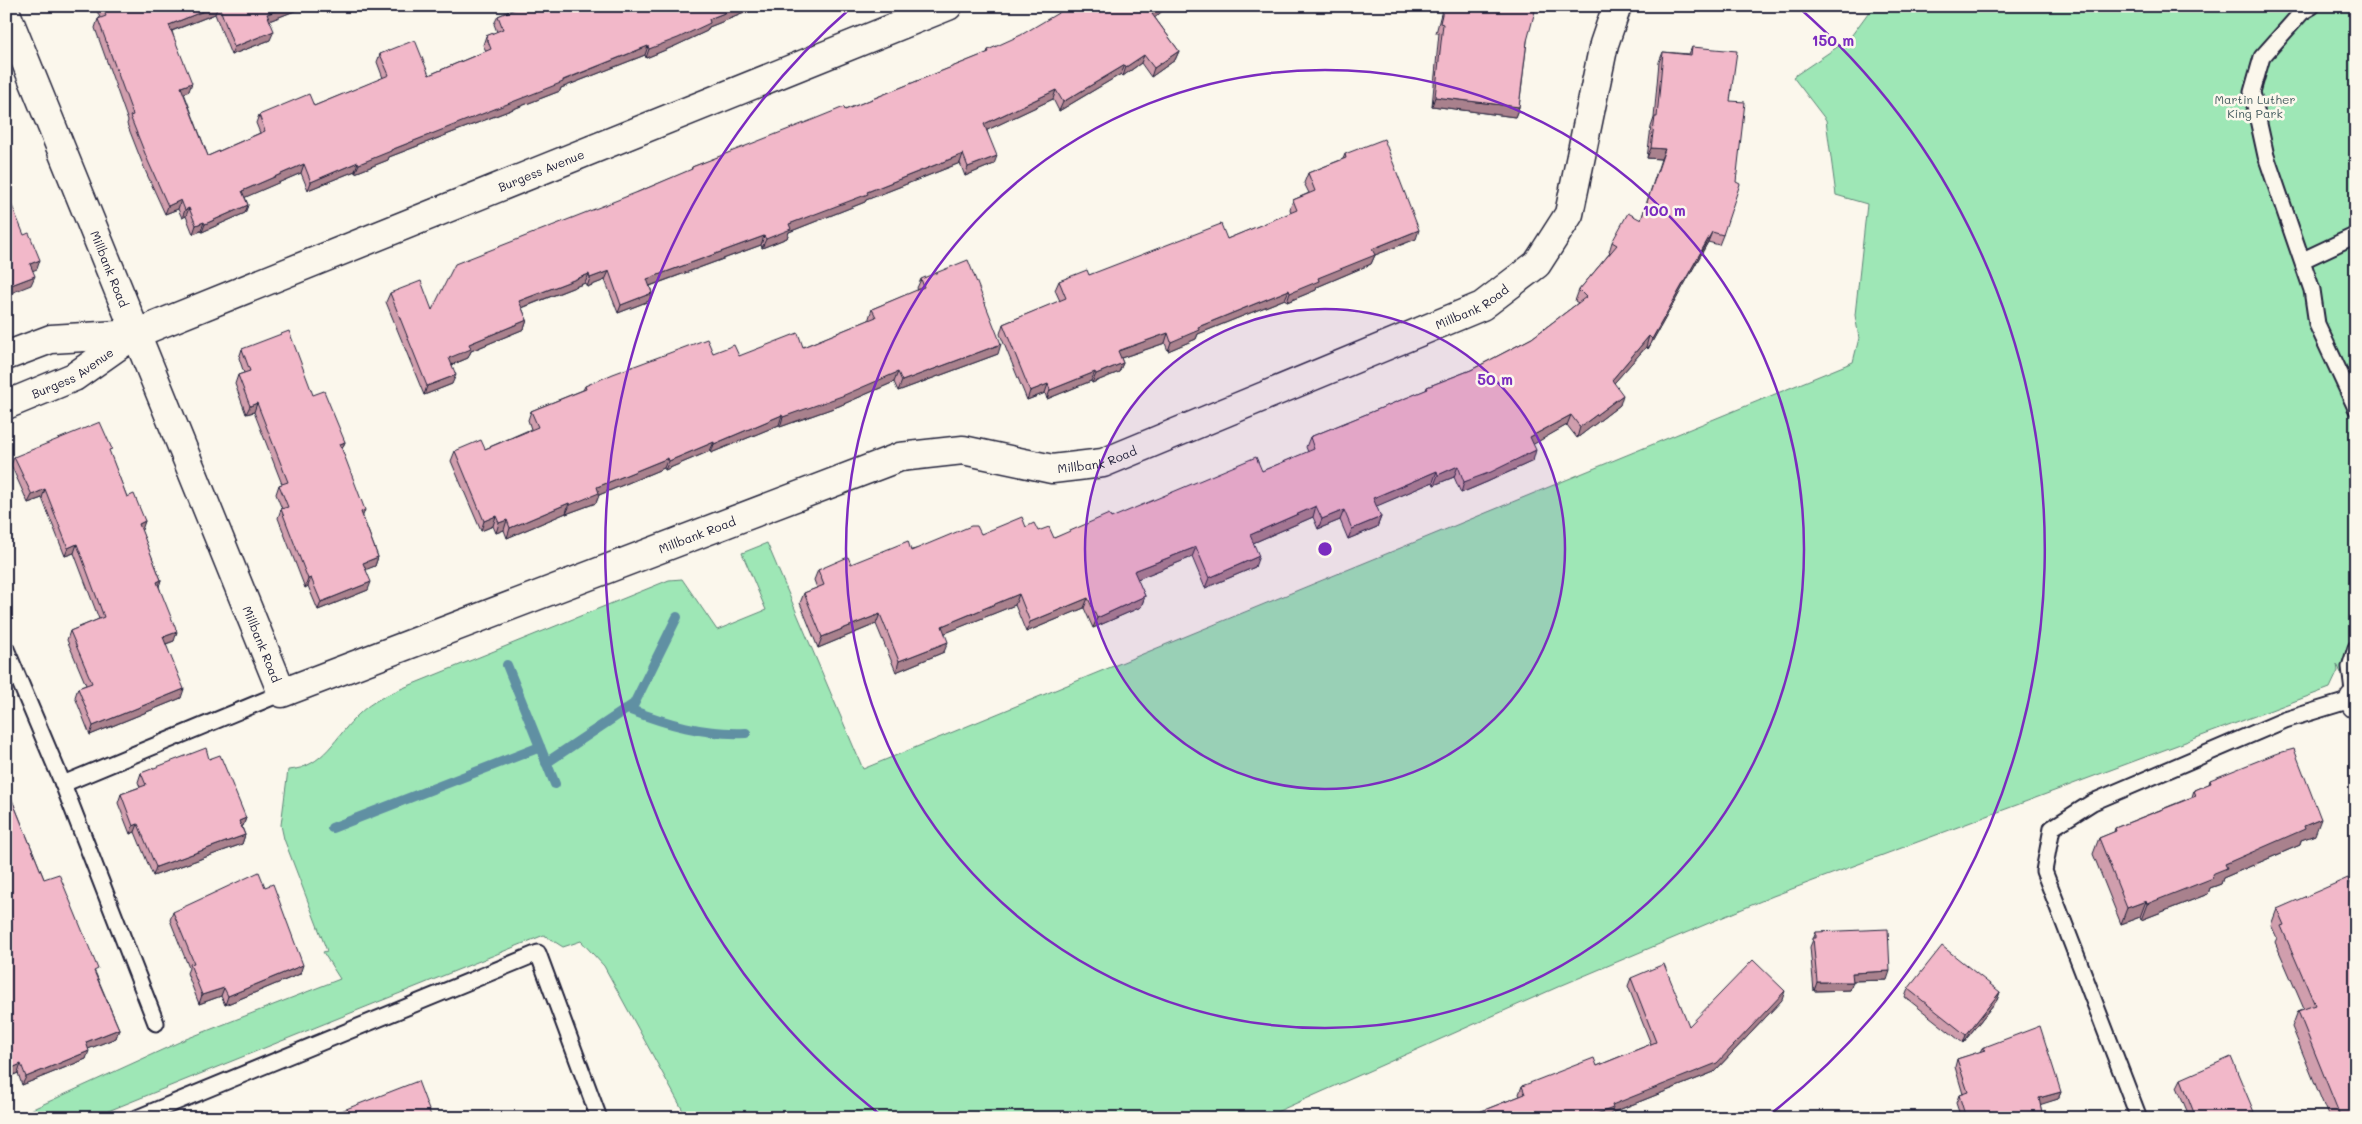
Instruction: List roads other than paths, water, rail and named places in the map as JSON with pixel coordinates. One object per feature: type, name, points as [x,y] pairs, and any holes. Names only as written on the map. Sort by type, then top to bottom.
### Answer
[{"type":"street","name":"Burgess Avenue","points":[[6,404],[74,377],[135,334],[948,6]]},
{"type":"street","name":"Millbank Road","points":[[6,13],[282,692],[900,457],[963,450],[1052,469],[1103,463],[1482,306],[1537,264],[1569,214],[1604,44],[1617,6]]},
{"type":"street","name":"Burgess Avenue","points":[[6,356],[51,339],[135,334]]},
{"type":"lane","points":[[2312,6],[2302,12],[2262,57],[2252,92],[2266,156],[2312,290],[2317,324],[2356,408]]},
{"type":"lane","points":[[2303,260],[2356,235]]},
{"type":"lane","points":[[2139,1118],[2044,871],[2052,828],[2092,802],[2285,720],[2355,702],[2350,667],[2356,648]]},
{"type":"lane","points":[[6,649],[63,784],[156,1024]]},
{"type":"lane","points":[[63,784],[282,692]]},
{"type":"lane","points":[[137,1118],[538,953],[599,1118]]},
{"type":"waterway","points":[[546,763],[634,704],[677,617]]},
{"type":"waterway","points":[[507,665],[540,747]]},
{"type":"waterway","points":[[628,709],[700,730],[746,733]]},
{"type":"waterway","points":[[332,828],[540,747],[555,784]]},
{"type":"park label","name":"Martin Luther King Park","points":[[2255,106]]}]
